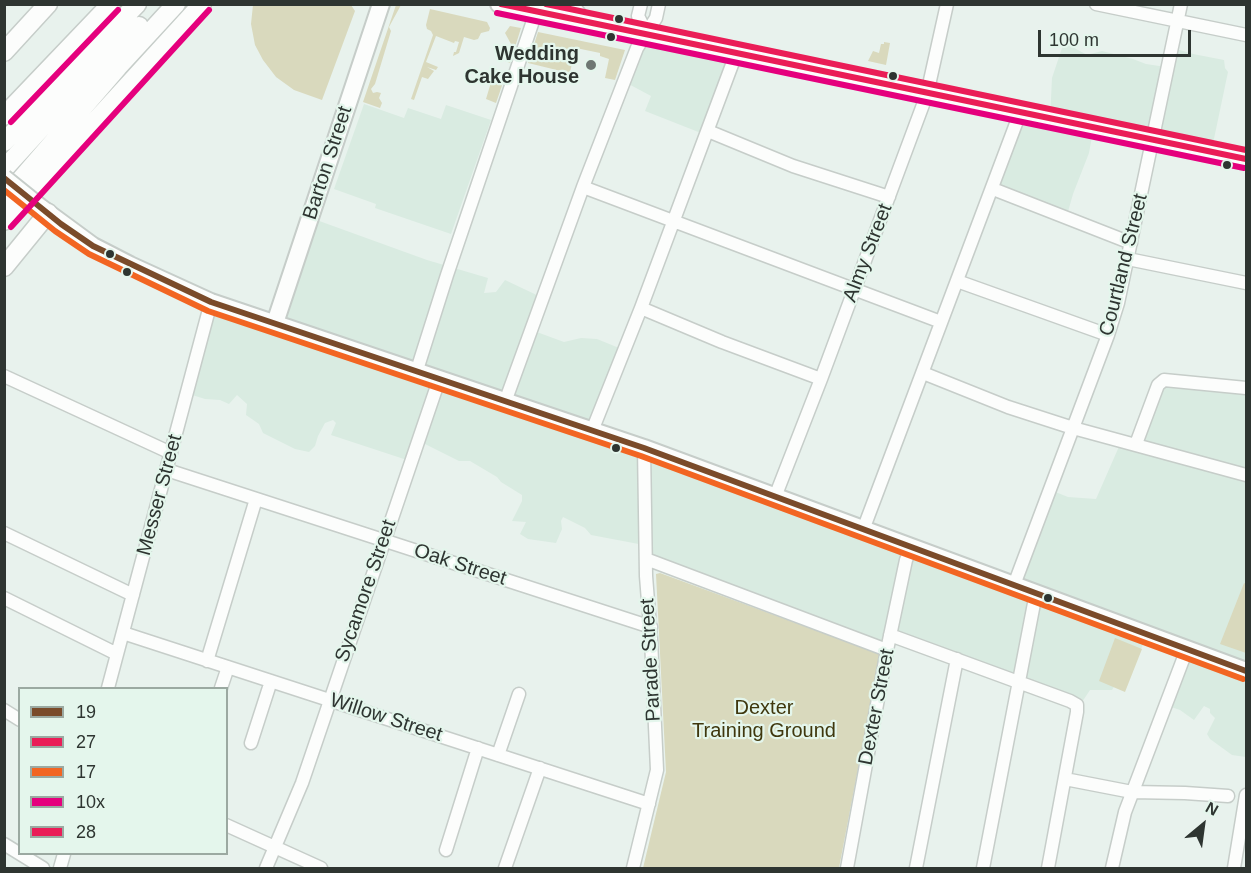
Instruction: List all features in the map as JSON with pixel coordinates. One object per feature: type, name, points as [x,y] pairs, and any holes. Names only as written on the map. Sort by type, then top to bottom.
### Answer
[{"type":"highway","points":[[4,52],[48,4]]},
{"type":"highway","points":[[4,116],[111,4]]},
{"type":"highway","points":[[4,142],[137,4]]},
{"type":"highway","points":[[4,169],[160,4]]},
{"type":"highway","points":[[4,199],[118,66],[176,4]]},
{"type":"highway","points":[[4,221],[202,4]]},
{"type":"highway","points":[[4,267],[44,210]]},
{"type":"main road","name":"Barton Street","points":[[275,323],[381,4]]},
{"type":"main road","points":[[499,4],[1246,159]]},
{"type":"main road","points":[[4,178],[77,236],[102,251],[212,302],[416,373],[644,448],[1246,671]]},
{"type":"street","points":[[572,4],[587,22]]},
{"type":"street","points":[[641,4],[638,16],[647,34]]},
{"type":"street","points":[[505,402],[583,186],[637,48],[656,18],[659,4]]},
{"type":"street","name":"Almy Street","points":[[775,497],[927,94],[947,4]]},
{"type":"street","points":[[1096,4],[1246,35]]},
{"type":"street","name":"Courtland Street","points":[[1014,585],[1118,303],[1181,4]]},
{"type":"street","points":[[416,373],[536,12]]},
{"type":"street","points":[[592,431],[641,308],[736,54]]},
{"type":"street","points":[[863,530],[1020,113]]},
{"type":"street","points":[[708,131],[793,166],[889,197]]},
{"type":"street","points":[[583,186],[941,322]]},
{"type":"street","points":[[993,189],[1131,243]]},
{"type":"street","points":[[1128,258],[1246,283]]},
{"type":"street","points":[[957,281],[1108,335]]},
{"type":"street","name":"Messer Street","points":[[108,687],[212,302]]},
{"type":"street","points":[[641,308],[722,342],[821,379]]},
{"type":"street","points":[[923,373],[1008,407],[1073,428],[1246,475]]},
{"type":"street","points":[[4,376],[171,453]]},
{"type":"street","name":"Sycamore Street","points":[[266,868],[302,783],[439,380]]},
{"type":"street","points":[[1136,444],[1158,385],[1164,380],[1246,388]]},
{"type":"street","name":"Parade Street","points":[[633,868],[657,770],[646,559],[644,448]]},
{"type":"street","name":"Oak Street","points":[[166,470],[651,627]]},
{"type":"street","points":[[207,660],[256,499]]},
{"type":"street","points":[[4,533],[133,595]]},
{"type":"street","name":"Dexter Street","points":[[847,868],[890,635],[906,560],[911,548]]},
{"type":"street","points":[[646,559],[887,650]]},
{"type":"street","points":[[983,868],[1036,593]]},
{"type":"street","points":[[4,598],[117,654]]},
{"type":"street","name":"Willow Street","points":[[123,633],[649,804]]},
{"type":"street","points":[[890,635],[1077,705],[1048,868]]},
{"type":"street","points":[[1112,868],[1121,823],[1187,649]]},
{"type":"street","points":[[916,868],[957,660]]},
{"type":"street","points":[[221,687],[228,668]]},
{"type":"street","points":[[250,743],[271,681]]},
{"type":"street","points":[[498,754],[519,694]]},
{"type":"street","points":[[4,710],[18,719]]},
{"type":"street","points":[[446,850],[478,748]]},
{"type":"street","points":[[505,868],[540,768]]},
{"type":"street","points":[[1065,778],[1132,792],[1228,796]]},
{"type":"street","points":[[1234,868],[1246,795]]},
{"type":"street","points":[[228,826],[321,868]]},
{"type":"street","points":[[4,844],[18,853]]},
{"type":"street","points":[[22,855],[43,868]]},
{"type":"shaded area","points":[[639,37],[735,58],[706,135],[645,111],[651,96],[623,81]]},
{"type":"shaded area","points":[[1063,45],[1069,45],[1087,55],[1102,51],[1146,64],[1166,67],[1173,48],[1224,60],[1228,72],[1211,153],[1093,131],[1089,153],[1067,215],[995,189],[1019,118],[1050,120],[1052,78]]},
{"type":"shaded area","points":[[364,104],[404,118],[408,108],[441,119],[446,105],[491,120],[451,234],[375,208],[376,204],[334,189]]},
{"type":"shaded area","points":[[311,218],[427,260],[488,278],[484,293],[496,292],[505,280],[543,298],[534,331],[564,342],[581,338],[597,339],[624,350],[593,431],[1015,584],[1053,491],[1068,497],[1096,499],[1121,442],[1136,446],[1159,383],[1246,390],[1246,757],[1232,755],[1210,739],[1207,734],[1215,718],[1210,713],[1210,709],[1204,706],[1194,720],[1180,710],[1168,706],[1186,655],[1146,639],[1127,677],[1117,682],[1112,690],[1090,690],[1078,708],[894,640],[889,650],[648,563],[644,545],[591,535],[585,528],[563,517],[562,529],[556,543],[528,539],[520,534],[526,522],[512,521],[522,501],[522,495],[470,461],[459,461],[421,442],[410,461],[331,435],[336,423],[333,420],[325,423],[315,446],[309,452],[295,449],[263,433],[259,424],[246,415],[247,404],[237,395],[229,404],[189,394],[212,306],[272,326]]},
{"type":"green space","points":[[253,5],[351,5],[355,11],[322,100],[294,90],[276,77],[263,60],[255,45],[251,24]]},
{"type":"green space","points":[[396,5],[401,5],[389,27],[391,31],[375,84],[371,89],[373,93],[381,93],[380,108],[363,102]]},
{"type":"green space","points":[[430,9],[487,22],[490,28],[489,31],[481,33],[478,39],[464,37],[459,53],[453,56],[459,42],[454,43],[436,36],[426,62],[438,67],[436,70],[427,67],[434,71],[428,79],[422,77],[414,100],[411,99],[433,35],[426,25]]},
{"type":"green space","points":[[510,26],[521,28],[510,63],[505,61],[511,44],[505,33]]},
{"type":"green space","points":[[538,32],[625,50],[615,80],[605,78],[609,59],[600,56],[600,53],[576,48],[567,84],[562,83],[565,72],[528,63]]},
{"type":"green space","points":[[890,43],[886,65],[868,61],[873,51],[879,53],[881,44]]},
{"type":"green space","points":[[495,69],[506,74],[496,103],[486,99]]},
{"type":"green space","name":"Dexter Training Ground","points":[[660,573],[880,654],[839,868],[643,868],[666,772],[656,574]]},
{"type":"green space","points":[[1244,583],[1246,584],[1246,653],[1220,644]]},
{"type":"green space","points":[[1115,638],[1142,649],[1125,692],[1099,681]]},
{"type":"transit line","name":"27","points":[[501,4],[1246,159]]},
{"type":"transit line","name":"28","points":[[546,4],[1246,150]]},
{"type":"transit line","name":"10x","points":[[11,122],[118,10]]},
{"type":"transit line","name":"10x","points":[[11,227],[209,10]]},
{"type":"transit line","name":"10x","points":[[497,13],[1244,168]]},
{"type":"transit line","name":"19","points":[[4,178],[61,224],[93,246],[211,302],[644,448],[1246,671]]},
{"type":"transit line","name":"17","points":[[4,190],[55,231],[89,254],[208,311],[641,456],[1243,679]]},
{"type":"place","name":"Wedding Cake House","points":[[591,65]]}]
